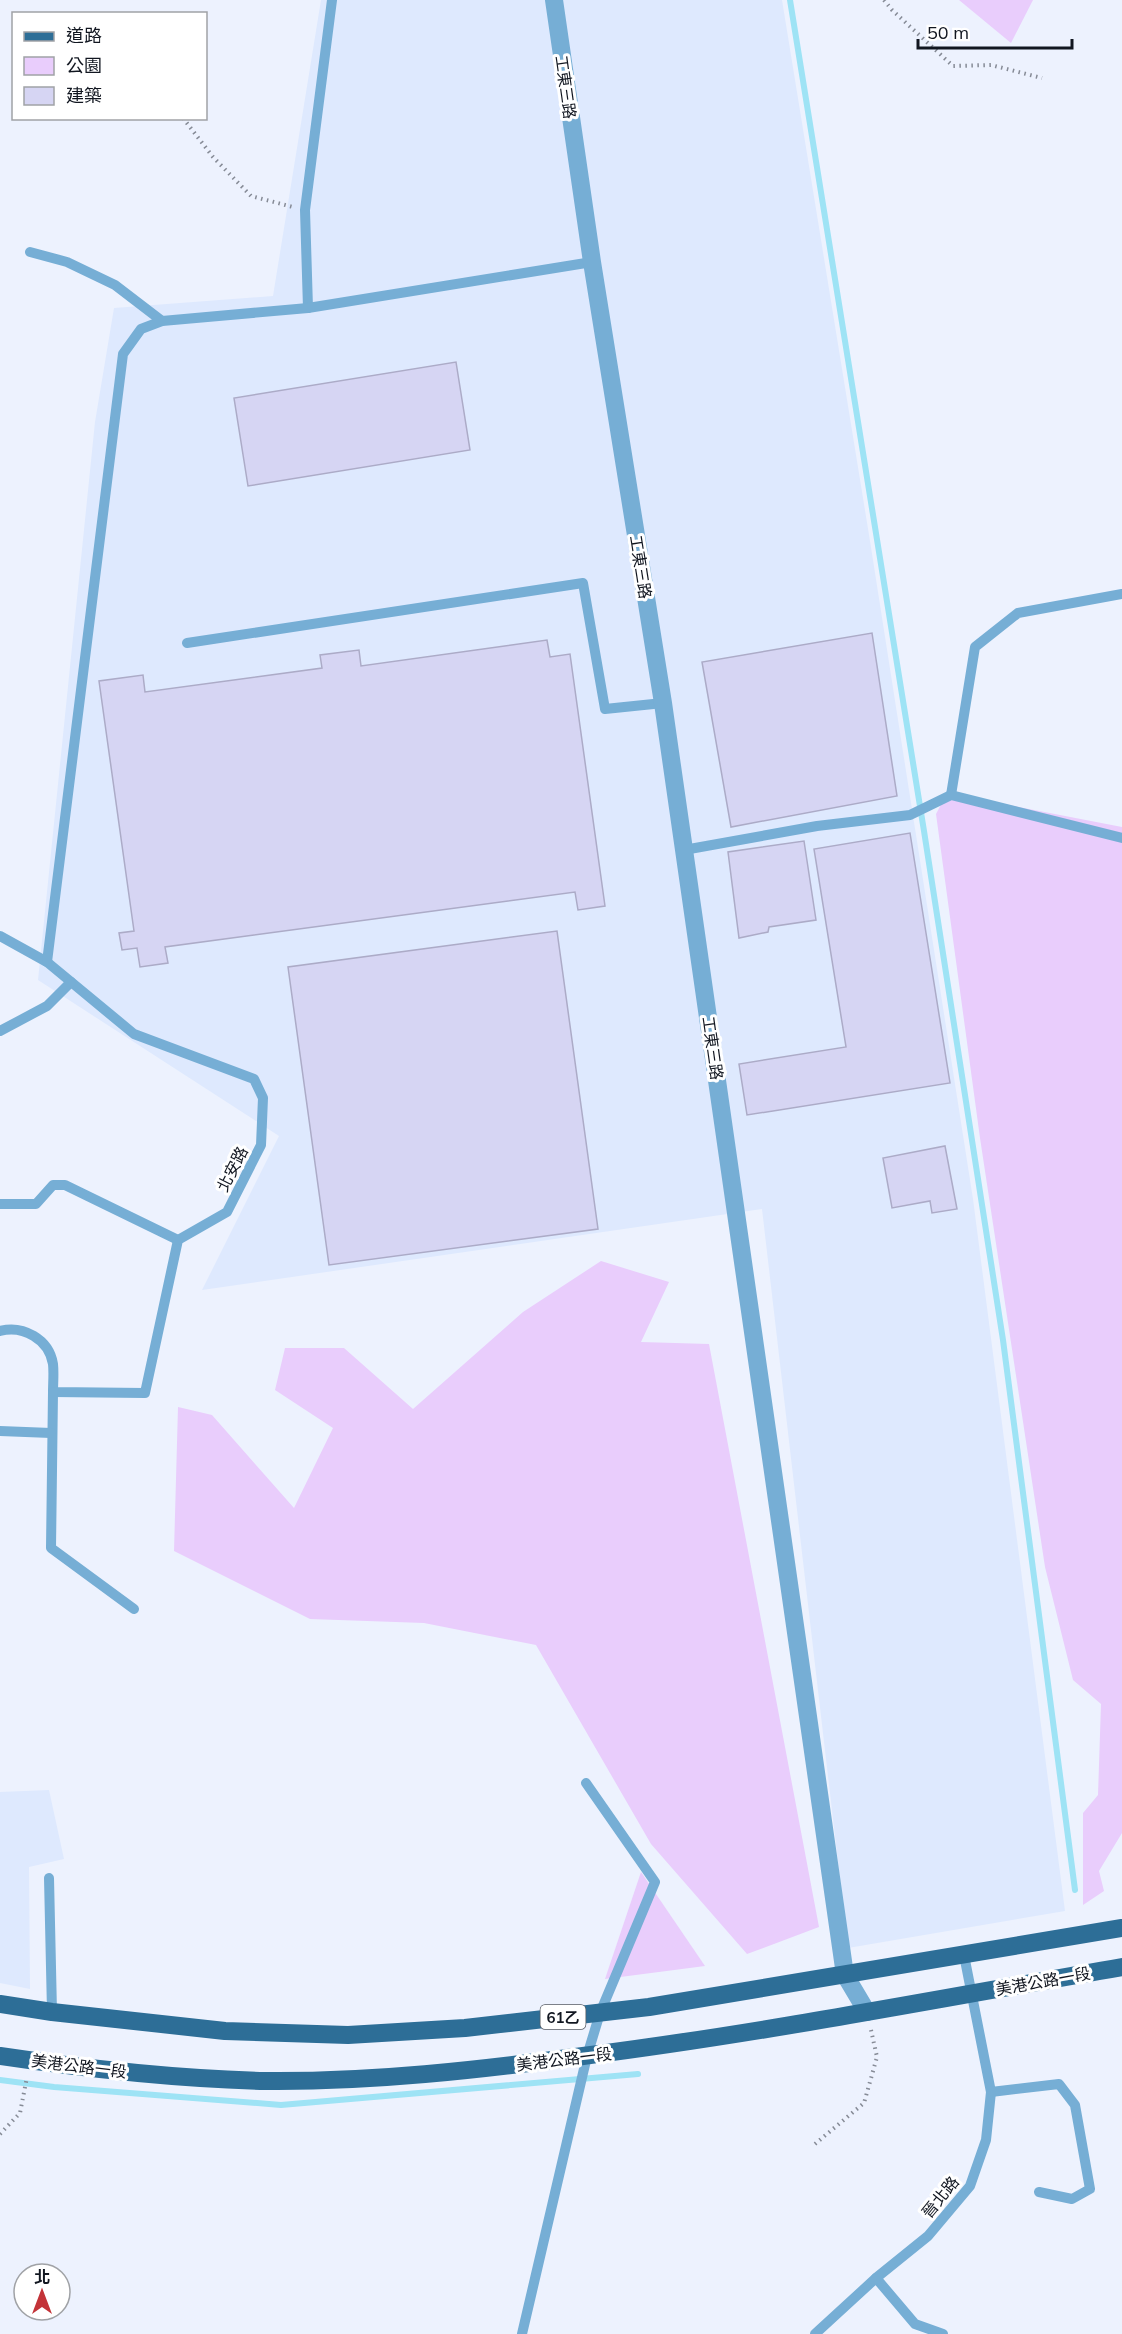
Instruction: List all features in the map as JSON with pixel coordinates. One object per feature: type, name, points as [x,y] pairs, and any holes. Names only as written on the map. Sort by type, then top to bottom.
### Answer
[{"type":"main road","name":"61乙","points":[[0,2004],[52,2013],[225,2031],[348,2035],[465,2028],[600,2013],[845,1975],[1122,1928]]},
{"type":"main road","name":"美港公路一段","points":[[0,2056],[148,2073],[266,2081],[394,2077],[490,2069],[627,2052],[867,2013],[1122,1967]]},
{"type":"street","name":"工東三路","points":[[554,0],[592,262],[663,703],[845,1975]]},
{"type":"street","points":[[845,1975],[867,2013]]},
{"type":"lane","points":[[308,308],[305,210],[332,0]]},
{"type":"lane","points":[[30,252],[67,262],[115,285],[162,321]]},
{"type":"lane","points":[[47,962],[123,354],[141,329],[162,321],[308,308],[592,262]]},
{"type":"lane","points":[[187,643],[583,584],[605,709],[663,703]]},
{"type":"lane","points":[[951,795],[975,647],[1018,613],[1122,594]]},
{"type":"lane","points":[[684,850],[817,826],[910,815],[951,795],[1122,838]]},
{"type":"lane","name":"北安路","points":[[0,936],[47,962],[134,1034],[254,1078],[263,1098],[261,1145],[227,1212],[178,1240]]},
{"type":"lane","points":[[0,1030],[47,1006],[71,982]]},
{"type":"lane","points":[[0,1204],[36,1204],[53,1185],[65,1185],[178,1240],[145,1394],[53,1392]]},
{"type":"lane","points":[[0,1331],[10,1328],[27,1332],[41,1340],[53,1362],[51,1548],[134,1608]]},
{"type":"lane","points":[[0,1431],[51,1433]]},
{"type":"lane","points":[[522,2334],[587,2056],[600,2013],[656,1882],[586,1784]]},
{"type":"lane","points":[[49,1878],[52,2013]]},
{"type":"lane","name":"晉北路","points":[[815,2334],[876,2278],[928,2236],[970,2186],[986,2140],[991,2092],[964,1955]]},
{"type":"lane","points":[[991,2092],[1059,2084],[1076,2105],[1090,2189],[1072,2199],[1039,2192]]},
{"type":"lane","points":[[876,2278],[915,2324],[943,2334]]},
{"type":"path","points":[[884,0],[953,66],[991,65],[1042,78]]},
{"type":"path","points":[[185,120],[213,157],[251,196],[305,210]]},
{"type":"path","points":[[815,2144],[864,2103],[877,2057],[867,2013]]},
{"type":"path","points":[[0,2134],[20,2113],[29,2060]]},
{"type":"shaded area","points":[[321,0],[782,0],[973,1199],[1065,1911],[848,1948],[762,1209],[202,1290],[279,1136],[38,980],[95,422],[114,308],[273,296]]},
{"type":"shaded area","points":[[49,1790],[64,1859],[29,1867],[30,1989],[0,1983],[0,1792]]},
{"type":"green space","points":[[959,0],[1033,0],[1011,43]]},
{"type":"green space","points":[[947,793],[1122,827],[1122,1833],[1099,1871],[1104,1891],[1083,1905],[1083,1813],[1098,1795],[1101,1704],[1073,1680],[1045,1567],[980,1138],[936,814]]},
{"type":"green space","points":[[601,1261],[669,1282],[641,1342],[709,1344],[819,1927],[747,1954],[651,1844],[536,1645],[424,1623],[310,1619],[174,1551],[178,1407],[212,1415],[294,1508],[333,1428],[275,1390],[285,1348],[344,1348],[413,1409],[523,1312]]},
{"type":"green space","points":[[641,1872],[705,1966],[605,1979]]},
{"type":"building","points":[[456,362],[470,450],[248,486],[234,398]]},
{"type":"building","points":[[872,633],[897,796],[731,827],[702,662]]},
{"type":"building","points":[[547,640],[550,657],[570,654],[605,906],[578,910],[575,892],[165,947],[168,963],[140,967],[137,948],[122,950],[119,933],[134,931],[99,681],[143,675],[145,692],[322,668],[320,655],[359,650],[361,666]]},
{"type":"building","points":[[910,833],[950,1083],[747,1115],[739,1064],[846,1047],[814,849]]},
{"type":"building","points":[[804,841],[816,920],[769,927],[768,932],[739,938],[728,852]]},
{"type":"building","points":[[557,931],[598,1229],[329,1265],[288,967]]},
{"type":"building","points":[[945,1146],[957,1209],[932,1213],[930,1201],[892,1208],[883,1158]]},
{"type":"waterway","points":[[790,0],[924,831],[1003,1340],[1075,1890]]},
{"type":"waterway","points":[[0,2080],[54,2087],[281,2105],[638,2074]]}]
